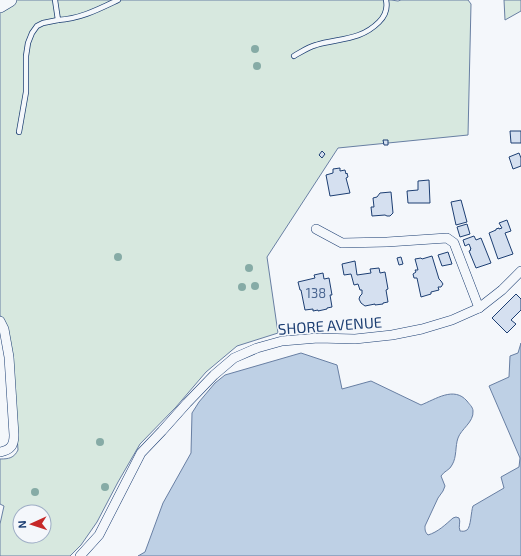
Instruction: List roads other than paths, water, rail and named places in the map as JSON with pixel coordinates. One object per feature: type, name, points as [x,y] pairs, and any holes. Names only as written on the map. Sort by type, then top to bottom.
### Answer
[{"type":"main road","points":[[0,6],[10,0]]},
{"type":"street","points":[[316,229],[342,244],[447,238],[454,243],[479,308]]},
{"type":"street","name":"SHORE AVENUE","points":[[80,556],[99,534],[141,453],[214,375],[234,358],[257,348],[282,341],[318,338],[355,339],[392,335],[422,329],[452,320],[479,308],[502,290],[521,271]]},
{"type":"street","points":[[0,321],[4,329],[9,357],[14,435],[12,446],[9,449],[0,452]]},
{"type":"lane","points":[[55,0],[58,20]]},
{"type":"lane","points":[[19,132],[26,92],[26,56],[30,36],[38,26],[43,23],[76,18],[118,0]]},
{"type":"lane","points":[[294,56],[316,45],[352,38],[364,34],[381,21],[387,8],[386,0]]},
{"type":"lane","points":[[387,8],[392,8]]},
{"type":"water","points":[[521,343],[521,556],[138,556],[145,552],[163,503],[191,453],[192,413],[199,402],[215,383],[225,375],[301,353],[337,365],[342,389],[371,381],[421,405],[439,397],[451,394],[456,394],[467,401],[473,411],[472,419],[458,438],[455,459],[452,465],[441,476],[445,486],[425,526],[426,533],[428,535],[432,534],[456,517],[460,520],[460,531],[466,531],[469,526],[473,506],[504,488],[501,477],[519,467],[520,458],[489,386],[509,377],[510,356],[518,353]]}]
